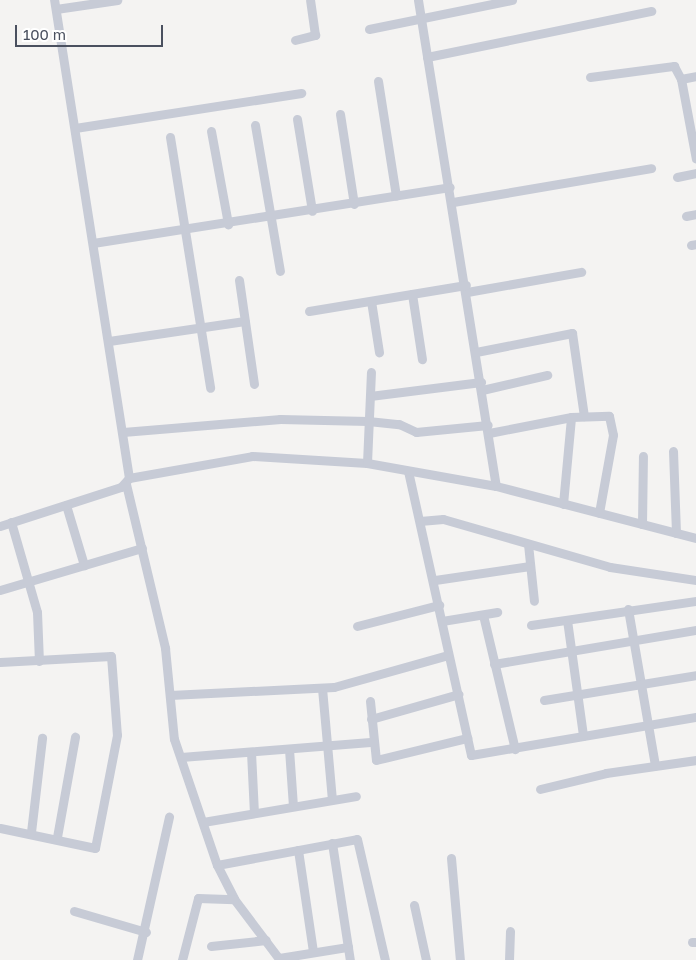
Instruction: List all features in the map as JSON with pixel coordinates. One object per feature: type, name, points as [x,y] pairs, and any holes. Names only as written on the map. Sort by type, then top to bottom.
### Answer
[{"type":"street","points":[[117,0],[55,5],[123,432],[128,481],[165,648],[180,757],[217,865],[234,899],[280,959],[348,947]]},
{"type":"street","points":[[295,40],[315,35],[310,0]]},
{"type":"street","points":[[418,0],[467,288],[496,486]]},
{"type":"street","points":[[370,29],[512,0]]},
{"type":"street","points":[[428,57],[651,11]]},
{"type":"street","points":[[590,77],[664,64],[674,66],[681,79],[696,159]]},
{"type":"street","points":[[681,79],[696,76]]},
{"type":"street","points":[[378,81],[396,196]]},
{"type":"street","points":[[75,128],[301,93]]},
{"type":"street","points":[[340,114],[354,204]]},
{"type":"street","points":[[297,119],[312,211]]},
{"type":"street","points":[[254,125],[280,271]]},
{"type":"street","points":[[211,131],[228,224]]},
{"type":"street","points":[[170,137],[210,388]]},
{"type":"street","points":[[453,202],[651,168]]},
{"type":"street","points":[[677,177],[696,173]]},
{"type":"street","points":[[93,243],[312,211],[450,186]]},
{"type":"street","points":[[686,216],[696,214]]},
{"type":"street","points":[[309,311],[412,294],[581,272]]},
{"type":"street","points":[[239,280],[254,384]]},
{"type":"street","points":[[412,294],[422,359]]},
{"type":"street","points":[[371,301],[379,352]]},
{"type":"street","points":[[109,341],[246,321]]},
{"type":"street","points":[[476,352],[569,331],[584,416]]},
{"type":"street","points":[[367,464],[371,372]]},
{"type":"street","points":[[370,396],[482,386],[547,375]]},
{"type":"street","points":[[123,432],[265,420],[368,421],[399,424],[416,432],[488,429],[571,417],[609,416],[613,426],[599,513]]},
{"type":"street","points":[[563,504],[571,417]]},
{"type":"street","points":[[673,451],[676,533]]},
{"type":"street","points":[[0,526],[66,505],[128,481],[252,456],[367,464],[496,486],[696,538]]},
{"type":"street","points":[[642,524],[643,456]]},
{"type":"street","points":[[408,471],[435,580],[448,655],[473,756],[696,717]]},
{"type":"street","points":[[66,505],[84,565]]},
{"type":"street","points":[[420,521],[443,519],[610,567],[696,580]]},
{"type":"street","points":[[11,522],[40,628],[39,661]]},
{"type":"street","points":[[528,544],[534,601]]},
{"type":"street","points":[[0,590],[142,548]]},
{"type":"street","points":[[435,580],[530,566]]},
{"type":"street","points":[[531,625],[696,600]]},
{"type":"street","points":[[357,626],[439,605]]},
{"type":"street","points":[[628,609],[655,766]]},
{"type":"street","points":[[442,621],[497,612]]},
{"type":"street","points":[[483,614],[515,749]]},
{"type":"street","points":[[567,620],[583,736]]},
{"type":"street","points":[[494,664],[572,653],[696,630]]},
{"type":"street","points":[[170,694],[322,688],[448,655]]},
{"type":"street","points":[[0,662],[108,656],[114,660],[117,735],[96,846],[90,848],[57,837],[0,828]]},
{"type":"street","points":[[544,700],[696,675]]},
{"type":"street","points":[[322,688],[332,799]]},
{"type":"street","points":[[371,719],[459,694]]},
{"type":"street","points":[[370,701],[374,758],[379,760],[467,738]]},
{"type":"street","points":[[57,837],[74,737]]},
{"type":"street","points":[[31,832],[42,738]]},
{"type":"street","points":[[180,757],[372,742]]},
{"type":"street","points":[[289,749],[293,806]]},
{"type":"street","points":[[251,752],[254,813]]},
{"type":"street","points":[[540,790],[655,766],[696,760]]},
{"type":"street","points":[[203,822],[356,796]]},
{"type":"street","points":[[137,960],[146,932],[169,817]]},
{"type":"street","points":[[217,865],[332,843],[360,840],[385,960]]},
{"type":"street","points":[[332,843],[350,960]]},
{"type":"street","points":[[298,850],[313,952]]},
{"type":"street","points":[[451,858],[460,960]]},
{"type":"street","points":[[182,960],[198,898],[234,899]]},
{"type":"street","points":[[414,905],[426,960]]},
{"type":"street","points":[[74,911],[146,932]]},
{"type":"street","points":[[509,960],[510,930]]},
{"type":"street","points":[[210,946],[266,940]]}]
